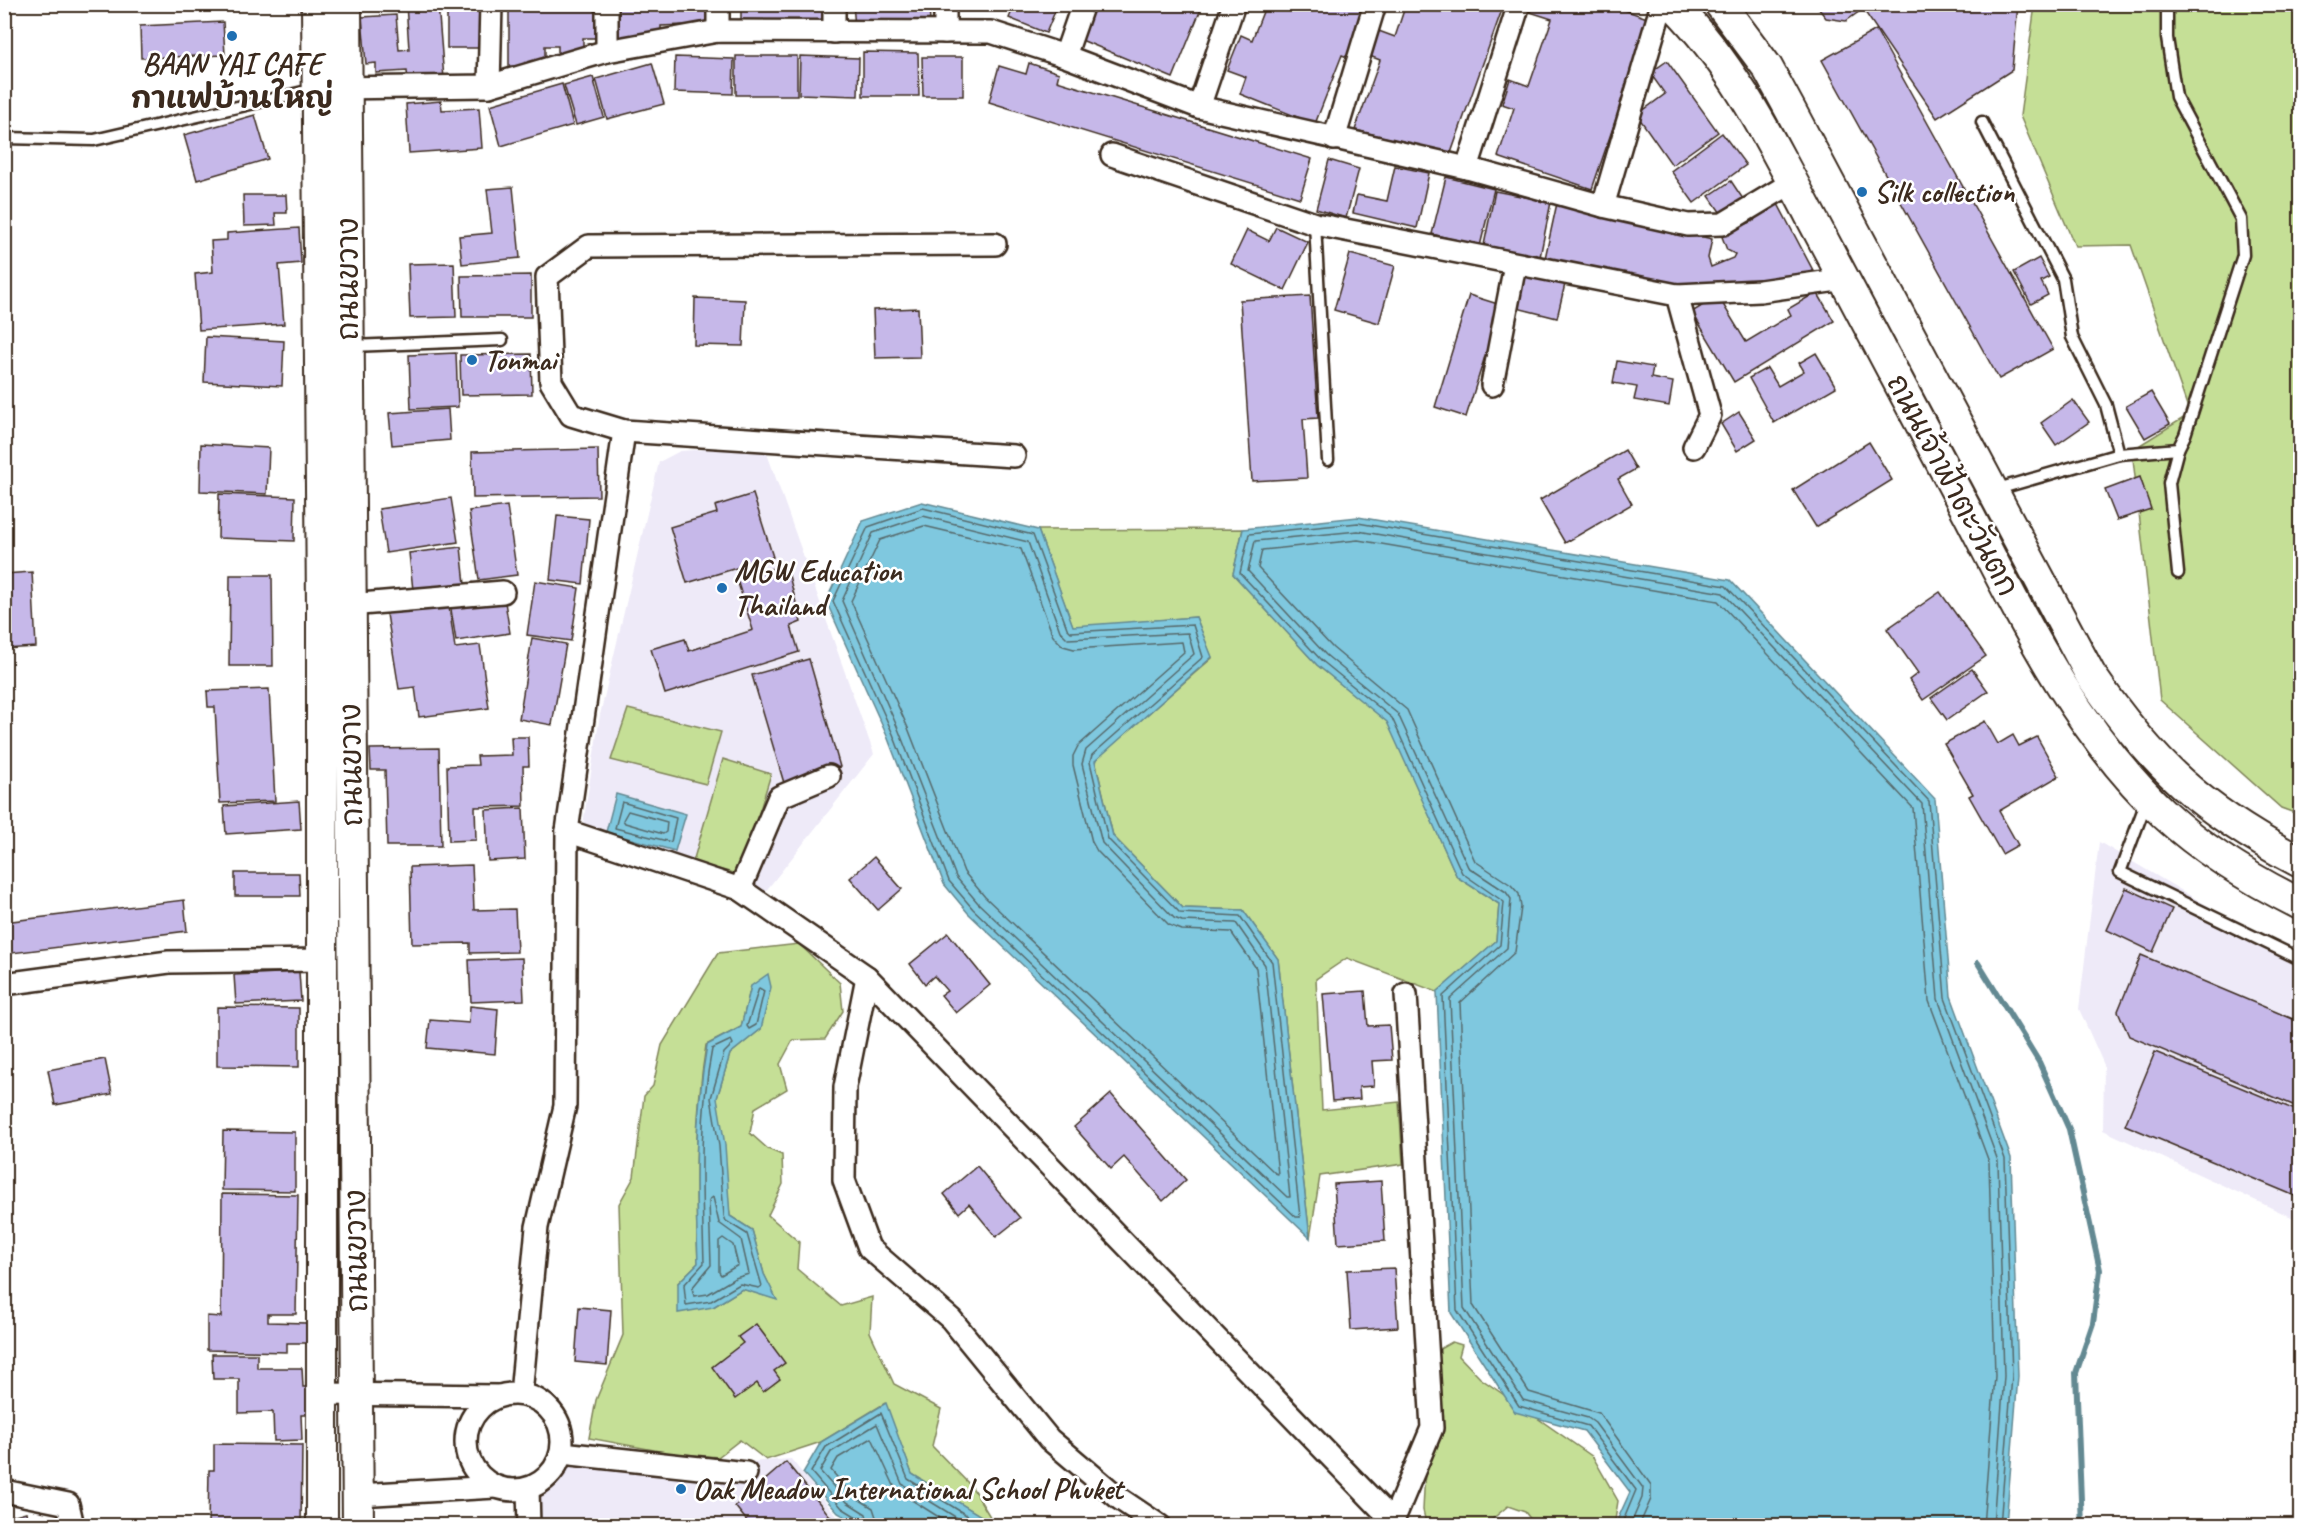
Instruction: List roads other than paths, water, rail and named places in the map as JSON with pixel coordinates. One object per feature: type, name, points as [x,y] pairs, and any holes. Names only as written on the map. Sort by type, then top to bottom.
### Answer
[{"type":"main road","name":"ถนนขวาง","points":[[317,4],[332,88],[349,346],[358,1526]]},
{"type":"main road","name":"ถนนขวาง","points":[[322,1526],[322,865],[332,88],[346,4]]},
{"type":"main road","name":"ถนนเจ้าฟ้าตะวันตก","points":[[1673,4],[1723,62],[1793,182],[2049,666],[2099,739],[2166,815],[2225,861],[2301,904]]},
{"type":"main road","name":"ถนนเจ้าฟ้าตะวันตก","points":[[1720,4],[1767,67],[1792,112],[2072,645],[2131,732],[2155,760],[2200,801],[2249,835],[2301,862]]},
{"type":"main road","points":[[322,865],[352,868]]},
{"type":"street","points":[[489,86],[490,4]]},
{"type":"street","points":[[607,51],[608,4]]},
{"type":"street","points":[[718,4],[718,31]]},
{"type":"street","points":[[834,4],[834,32]]},
{"type":"street","points":[[945,4],[945,32]]},
{"type":"street","points":[[1065,56],[1083,4]]},
{"type":"street","points":[[1199,107],[1234,4]]},
{"type":"street","points":[[1334,139],[1375,4]]},
{"type":"street","points":[[1467,168],[1519,4]]},
{"type":"street","points":[[1603,206],[1662,4]]},
{"type":"street","points":[[332,88],[489,86],[607,51],[718,31],[991,32],[1065,56],[1199,107],[1467,168],[1603,206],[1688,225],[1723,224],[1793,182]]},
{"type":"street","points":[[1112,155],[1315,224],[1677,296],[1760,291],[1845,279]]},
{"type":"street","points":[[995,244],[589,246],[547,277],[551,382],[571,415],[624,431],[1014,456]]},
{"type":"street","points":[[1492,385],[1515,265]]},
{"type":"street","points":[[1677,296],[1710,415],[1694,447]]},
{"type":"street","points":[[521,1394],[537,1227],[565,1107],[567,831],[624,431]]},
{"type":"street","points":[[350,605],[503,592]]},
{"type":"street","points":[[740,889],[779,797],[830,776]]},
{"type":"street","points":[[567,831],[740,889],[867,977],[1391,1523],[1432,1428],[1406,994]]},
{"type":"street","points":[[4,984],[169,962],[322,960]]},
{"type":"street","points":[[867,977],[845,1087],[844,1180],[869,1248],[951,1319],[1049,1439],[1120,1499],[1160,1526]]},
{"type":"street","points":[[323,1394],[498,1396],[521,1394],[538,1399],[557,1419],[562,1438],[562,1453],[555,1468],[545,1480],[528,1489],[513,1491],[495,1487],[358,1495]]},
{"type":"street","points":[[495,1487],[481,1478],[470,1462],[465,1445],[467,1429],[475,1413],[498,1396]]},
{"type":"street","points":[[562,1453],[746,1473]]},
{"type":"street","points":[[528,1489],[529,1526]]},
{"type":"street","points":[[4,1491],[68,1504],[73,1526]]},
{"type":"lane","points":[[2167,4],[2167,38],[2176,97],[2241,219],[2243,255],[2185,435],[2178,449],[2169,483],[2178,573]]},
{"type":"lane","points":[[4,138],[94,140],[332,88]]},
{"type":"lane","points":[[1982,122],[2063,279],[2072,338],[2106,405],[2119,454]]},
{"type":"lane","points":[[1315,224],[1328,460]]},
{"type":"lane","points":[[349,346],[502,340]]},
{"type":"lane","points":[[1991,490],[2119,454],[2178,449]]},
{"type":"lane","points":[[2148,797],[2120,872],[2301,959]]},
{"type":"water","points":[[922,502],[1038,530],[1073,626],[1196,617],[1212,657],[1095,761],[1113,836],[1183,908],[1243,910],[1278,959],[1310,1238],[968,913],[944,884],[887,736],[826,601],[863,521]]},
{"type":"water","points":[[1358,517],[1730,580],[1935,799],[1951,996],[2011,1158],[2018,1376],[2006,1525],[1615,1525],[1630,1492],[1584,1431],[1515,1412],[1451,1313],[1437,992],[1496,941],[1499,904],[1457,877],[1387,722],[1317,665],[1233,574],[1243,529]]},
{"type":"water","points":[[616,794],[686,814],[675,851],[606,832]]},
{"type":"water","points":[[768,974],[771,987],[761,1029],[730,1054],[717,1098],[725,1145],[730,1216],[752,1230],[764,1274],[777,1300],[742,1289],[713,1307],[678,1313],[678,1283],[698,1263],[696,1154],[707,1045],[741,1027],[751,986]]},
{"type":"water","points":[[886,1403],[912,1474],[996,1525],[860,1525],[838,1513],[803,1473],[821,1442]]},
{"type":"waterway","points":[[1978,963],[2039,1062],[2069,1129],[2100,1270],[2093,1323],[2076,1373],[2082,1526]]},
{"type":"place","name":"BAAN YAI CAFE กาแฟบ้านใหญ่","points":[[232,36]]},
{"type":"place","name":"Silk collection","points":[[1862,192]]},
{"type":"place","name":"Tonmai","points":[[472,360]]},
{"type":"place","name":"MGW Education Thailand","points":[[722,588]]},
{"type":"place","name":"Oak Meadow International School Phuket","points":[[681,1489]]}]
